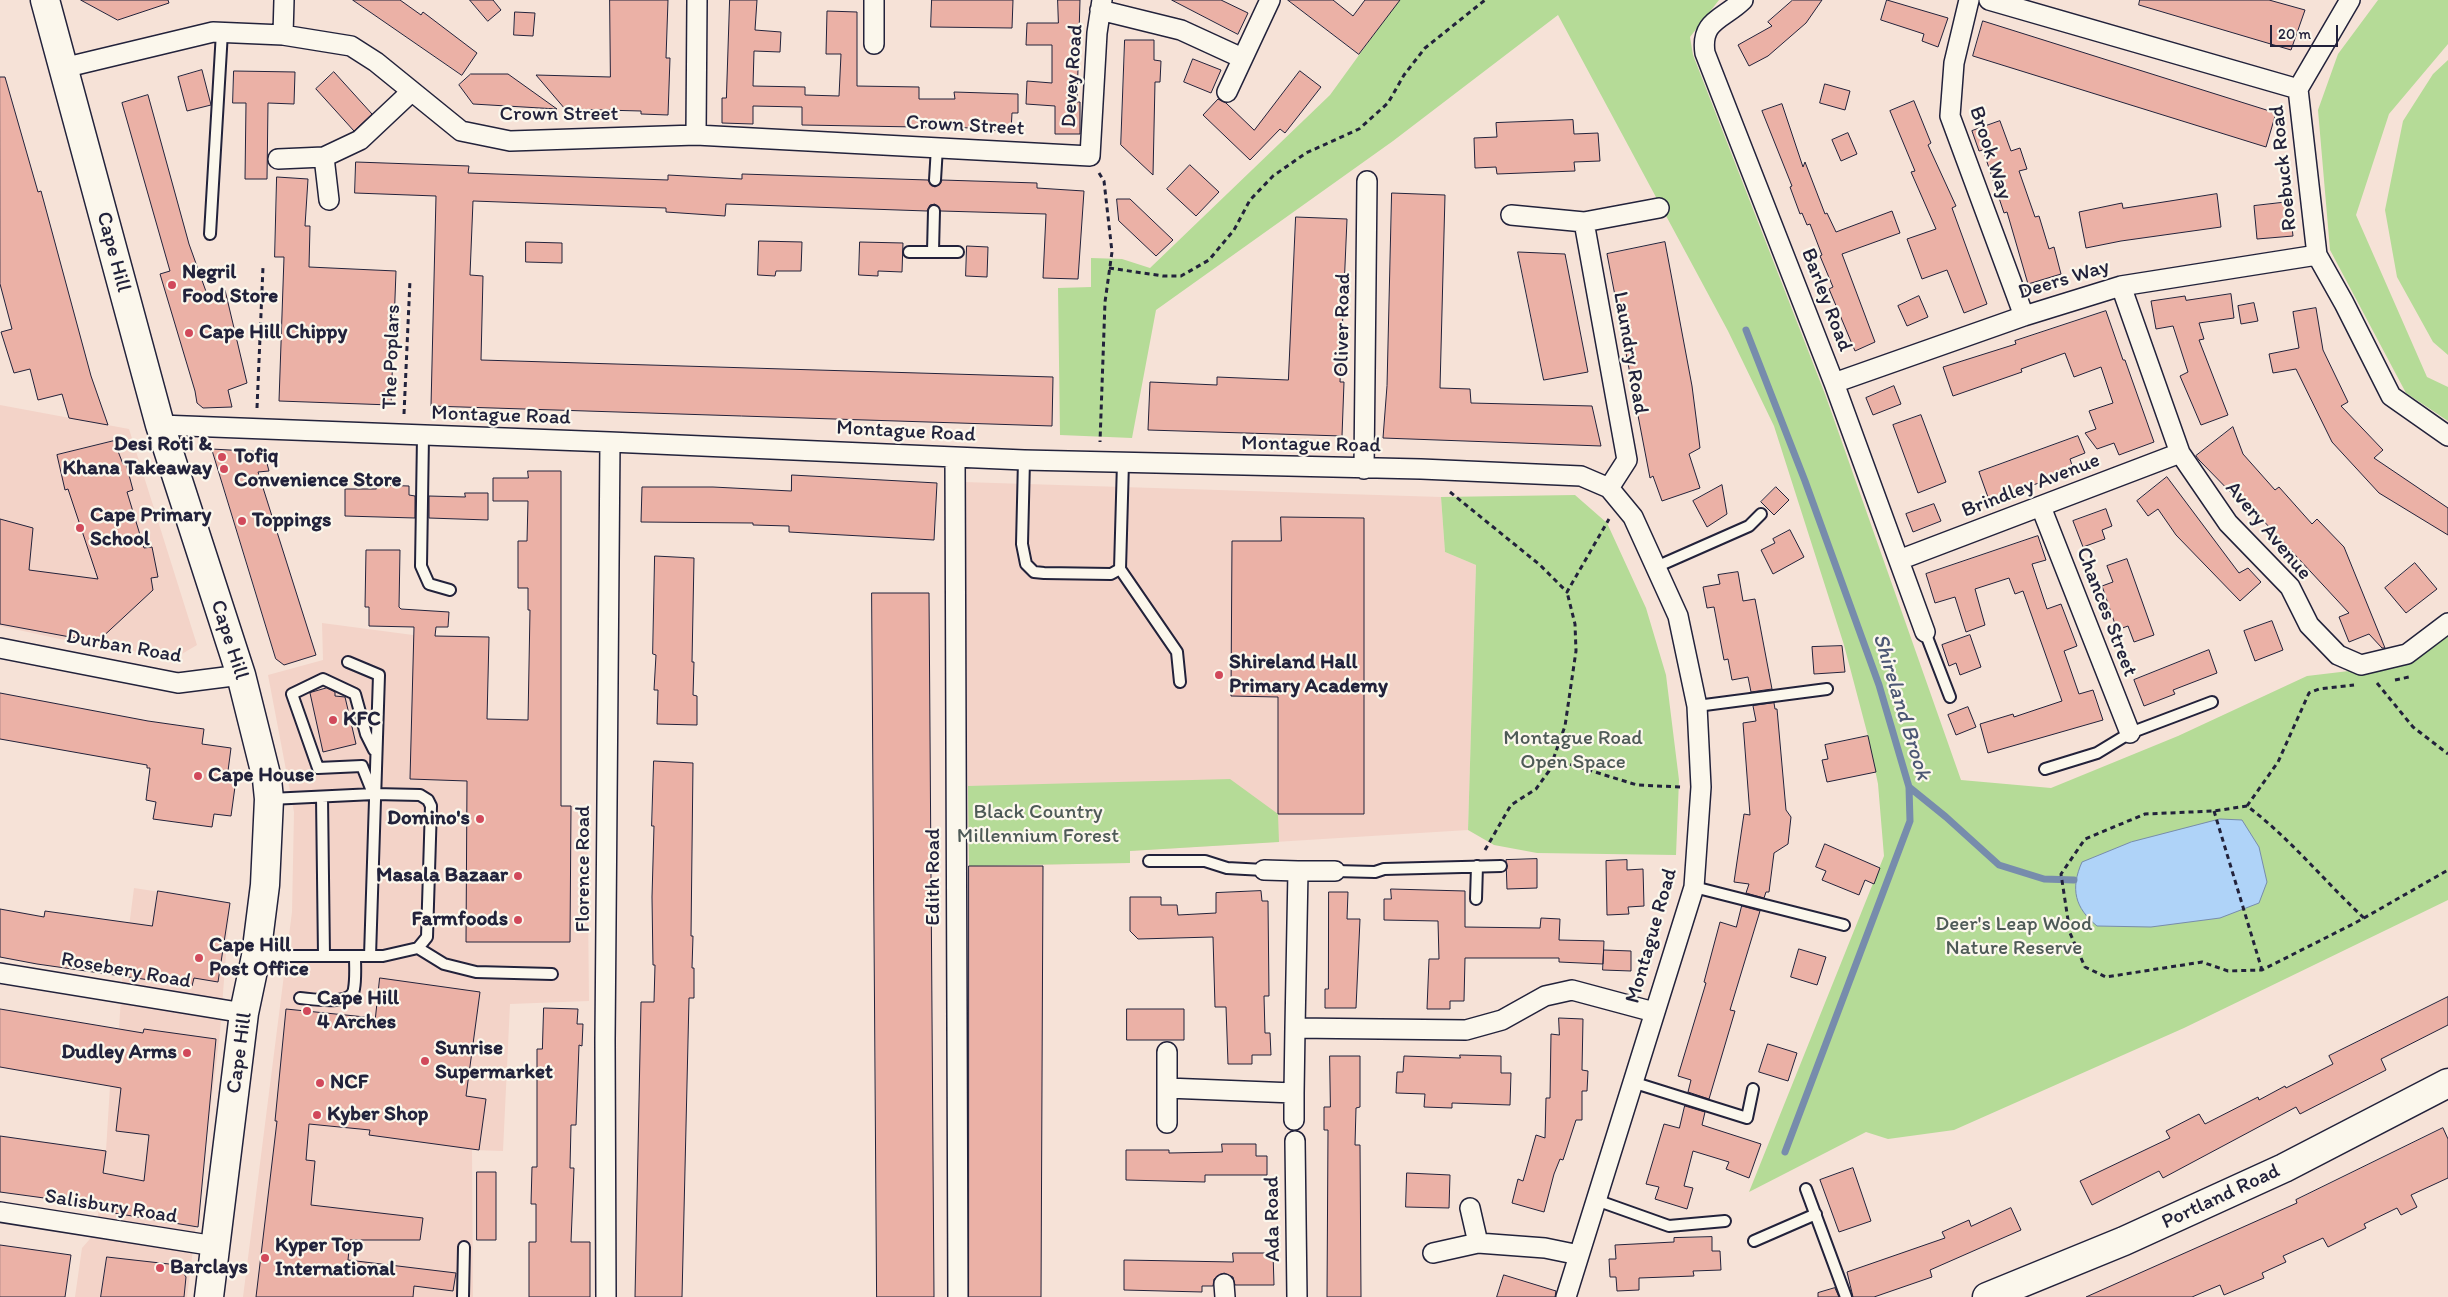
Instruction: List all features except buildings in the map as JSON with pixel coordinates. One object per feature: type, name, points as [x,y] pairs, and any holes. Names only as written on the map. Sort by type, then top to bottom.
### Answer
[{"type":"main road","name":"Cape Hill","points":[[45,0],[160,425],[241,676],[267,779],[269,799],[265,885],[256,956],[244,1013],[209,1297]]},
{"type":"main road","name":"Portland Road","points":[[1987,1297],[2124,1241],[2284,1168],[2448,1082]]},
{"type":"street","points":[[283,35],[284,0]]},
{"type":"street","points":[[696,135],[697,0]]},
{"type":"street","points":[[874,0],[874,44]]},
{"type":"street","points":[[1227,92],[1270,0]]},
{"type":"street","name":"Barley Road","points":[[1743,0],[1710,24],[1703,40],[1705,53],[1834,384],[1925,632]]},
{"type":"street","name":"Brook Way","points":[[1969,0],[1954,63],[1950,116],[2024,316]]},
{"type":"street","points":[[1989,0],[2298,89]]},
{"type":"street","name":"Roebuck Road","points":[[2317,255],[2298,89],[2350,0]]},
{"type":"street","points":[[1101,5],[1181,30],[1242,58]]},
{"type":"street","name":"Devey Road","points":[[1090,156],[1101,5]]},
{"type":"street","name":"Crown Street","points":[[63,68],[170,41],[222,32],[283,35],[351,46],[376,62],[461,131],[510,141],[696,135],[1090,156]]},
{"type":"street","points":[[278,159],[324,157],[360,140],[411,92]]},
{"type":"street","points":[[324,157],[329,200]]},
{"type":"street","name":"Oliver Road","points":[[1364,469],[1367,181]]},
{"type":"street","points":[[1510,216],[1584,222],[1659,208]]},
{"type":"street","name":"Laundry Road","points":[[1584,222],[1626,460],[1615,494]]},
{"type":"street","points":[[2317,255],[2344,302],[2391,396],[2448,436]]},
{"type":"street","name":"Deers Way","points":[[1834,384],[2024,316],[2121,286],[2317,255]]},
{"type":"street","name":"Avery Avenue","points":[[2121,286],[2180,453],[2228,523],[2290,587],[2310,625],[2338,655],[2361,665],[2407,654],[2448,623]]},
{"type":"street","name":"Montague Road","points":[[160,425],[1024,460],[1421,469],[1581,476],[1615,494],[1633,517],[1678,616],[1697,706],[1701,787],[1694,888],[1566,1297]]},
{"type":"street","name":"Florence Road","points":[[606,1297],[605,1030],[610,442]]},
{"type":"street","name":"Brindley Avenue","points":[[1899,560],[2180,453]]},
{"type":"street","name":"Edith Road","points":[[955,457],[958,1297]]},
{"type":"street","name":"Chances Street","points":[[2041,507],[2130,733]]},
{"type":"street","name":"Durban Road","points":[[0,648],[178,683],[241,676]]},
{"type":"street","points":[[1264,870],[1335,871]]},
{"type":"street","points":[[1294,1120],[1298,871]]},
{"type":"street","name":"Rosebery Road","points":[[0,973],[244,1013]]},
{"type":"street","points":[[1295,1028],[1466,1030],[1502,1020],[1545,996],[1572,990],[1654,1012]]},
{"type":"street","points":[[1167,1052],[1167,1123]]},
{"type":"street","points":[[1167,1088],[1294,1093]]},
{"type":"street","name":"Ada Road","points":[[1294,1140],[1297,1297]]},
{"type":"street","points":[[1470,1208],[1478,1243]]},
{"type":"street","name":"Salisbury Road","points":[[0,1212],[215,1246]]},
{"type":"street","points":[[1432,1253],[1478,1243],[1545,1248],[1579,1255]]},
{"type":"lane","points":[[210,234],[222,32]]},
{"type":"lane","points":[[935,180],[937,147]]},
{"type":"lane","points":[[934,211],[934,251]]},
{"type":"lane","points":[[909,252],[958,252]]},
{"type":"lane","points":[[424,436],[421,566],[429,584],[450,590]]},
{"type":"lane","points":[[1024,460],[1022,544],[1026,564],[1034,572],[1044,573],[1111,574],[1120,569]]},
{"type":"lane","points":[[1123,462],[1120,569],[1177,652],[1180,682]]},
{"type":"lane","points":[[1656,567],[1749,526],[1761,514]]},
{"type":"lane","points":[[1925,632],[1950,697]]},
{"type":"lane","points":[[348,662],[379,676],[375,752],[370,956]]},
{"type":"lane","points":[[374,794],[362,766],[318,768],[292,694],[323,679],[355,694],[366,734],[375,752]]},
{"type":"lane","points":[[1697,706],[1827,690]]},
{"type":"lane","points":[[2045,769],[2096,753],[2130,733],[2212,702]]},
{"type":"lane","points":[[256,956],[383,956],[418,948],[427,937],[431,806],[428,800],[420,795],[374,794],[269,799]]},
{"type":"lane","points":[[322,797],[324,956]]},
{"type":"lane","points":[[1149,861],[1205,861],[1227,868],[1264,870]]},
{"type":"lane","points":[[1476,866],[1476,899]]},
{"type":"lane","points":[[1335,871],[1375,872],[1384,869],[1501,866]]},
{"type":"lane","points":[[1694,888],[1844,925]]},
{"type":"lane","points":[[418,948],[444,964],[476,972],[552,974]]},
{"type":"lane","points":[[300,998],[343,1000],[350,997],[354,991],[355,956]]},
{"type":"lane","points":[[1632,1082],[1747,1118],[1753,1089]]},
{"type":"lane","points":[[1806,1189],[1846,1297]]},
{"type":"lane","points":[[1596,1200],[1669,1226],[1724,1222]]},
{"type":"lane","points":[[1754,1241],[1816,1214]]},
{"type":"lane","points":[[463,1297],[464,1247]]},
{"type":"path","points":[[1109,268],[1163,276],[1181,276],[1209,260],[1234,230],[1250,200],[1272,176],[1306,152],[1359,129],[1388,103],[1404,75],[1424,48],[1485,0]]},
{"type":"path","points":[[1090,156],[1104,181],[1112,252],[1105,302],[1099,462]]},
{"type":"path","points":[[256,429],[263,267]]},
{"type":"path","name":"The Poplars","points":[[404,435],[410,280]]},
{"type":"path","points":[[1421,469],[1518,546],[1567,592],[1575,624],[1576,651],[1565,726],[1549,771],[1536,789],[1511,805],[1476,866]]},
{"type":"path","points":[[1567,592],[1615,494]]},
{"type":"path","points":[[2394,680],[2410,676]]},
{"type":"path","points":[[2369,684],[2386,681]]},
{"type":"path","points":[[2378,682],[2413,727],[2448,754]]},
{"type":"path","points":[[2248,806],[2278,762],[2309,694],[2319,689],[2360,685]]},
{"type":"path","points":[[1553,758],[1637,785],[1681,787]]},
{"type":"path","points":[[2364,918],[2328,884],[2273,825],[2248,806],[2145,814],[2085,839],[2061,874],[2070,932],[2085,967],[2106,977],[2202,962],[2228,971],[2262,970],[2364,918],[2448,870]]},
{"type":"path","points":[[2214,810],[2262,970]]},
{"type":"shaded area","name":"Cape Primary School","points":[[0,405],[129,429],[197,645],[175,658],[60,639],[0,626]]},
{"type":"shaded area","name":"Shireland Hall Primary Academy","points":[[963,482],[1441,497],[1445,552],[1476,565],[1468,830],[1130,851],[1130,863],[969,866]]},
{"type":"shaded area","points":[[322,623],[413,635],[489,637],[487,803],[587,806],[589,1001],[510,1004],[503,1151],[472,1150],[473,1297],[243,1297],[292,912],[294,812],[268,675],[323,660]]},
{"type":"shaded area","points":[[134,888],[230,903],[220,1032],[187,1297],[75,1297],[82,1248],[96,1232],[106,1151],[110,1086],[119,1029],[122,981]]},
{"type":"green space","name":"Deer's Leap Wood Nature Reserve","points":[[1399,0],[1719,0],[1690,37],[1693,55],[1825,394],[1961,780],[2051,788],[2178,736],[2307,676],[2391,666],[2424,653],[2448,635],[2448,900],[2184,1028],[1954,1130],[1888,1139],[1866,1132],[1749,1192],[1884,856],[1878,784],[1868,736],[1844,645],[1774,426],[1728,331],[1558,15],[1393,141],[1156,310],[1132,438],[1060,435],[1058,288],[1091,287],[1091,258],[1122,259],[1150,268],[1330,95]]},
{"type":"green space","points":[[2378,0],[2448,0],[2448,44],[2389,114],[2356,215],[2427,377],[2448,387],[2448,421],[2406,393],[2330,250],[2318,110],[2338,54]]},
{"type":"green space","points":[[2448,60],[2448,355],[2433,342],[2397,277],[2385,210],[2403,121],[2433,74]]},
{"type":"green space","name":"Montague Road Open Space","points":[[1575,495],[1607,523],[1646,608],[1666,675],[1679,780],[1676,855],[1537,853],[1494,845],[1468,830],[1476,565],[1445,552],[1441,497]]},
{"type":"green space","name":"Black Country Millennium Forest","points":[[1230,779],[1278,814],[1279,842],[1130,851],[1130,863],[969,866],[968,786]]},
{"type":"water","points":[[2220,819],[2242,820],[2259,847],[2267,882],[2259,903],[2220,918],[2151,927],[2097,926],[2079,905],[2076,881],[2082,862],[2131,842]]},
{"type":"waterway","name":"Shireland Brook","points":[[1746,330],[1805,481],[1879,685],[1909,787],[1910,821],[1785,1152]]},
{"type":"waterway","points":[[1909,787],[1946,817],[1999,865],[2044,879],[2074,880]]},
{"type":"place","name":"Negril Food Store","points":[[172,285]]},
{"type":"place","name":"Cape Hill Chippy","points":[[189,333]]},
{"type":"place","name":"Desi Roti & Khana Takeaway","points":[[222,457]]},
{"type":"place","name":"Tofiq Convenience Store","points":[[224,469]]},
{"type":"place","name":"Toppings","points":[[242,521]]},
{"type":"place","name":"Cape Primary School","points":[[80,528]]},
{"type":"place","name":"Shireland Hall Primary Academy","points":[[1219,675]]},
{"type":"place","name":"KFC","points":[[333,720]]},
{"type":"place","name":"Cape House","points":[[198,776]]},
{"type":"place","name":"Domino's","points":[[480,819]]},
{"type":"place","name":"Masala Bazaar","points":[[518,876]]},
{"type":"place","name":"Farmfoods","points":[[518,920]]},
{"type":"place","name":"Cape Hill Post Office","points":[[199,958]]},
{"type":"place","name":"Cape Hill 4 Arches","points":[[307,1011]]},
{"type":"place","name":"Dudley Arms","points":[[187,1053]]},
{"type":"place","name":"Sunrise Supermarket","points":[[425,1061]]},
{"type":"place","name":"NCF","points":[[320,1083]]},
{"type":"place","name":"Kyber Shop","points":[[317,1115]]},
{"type":"place","name":"Kyper Top International","points":[[265,1258]]},
{"type":"place","name":"Barclays","points":[[160,1268]]}]
